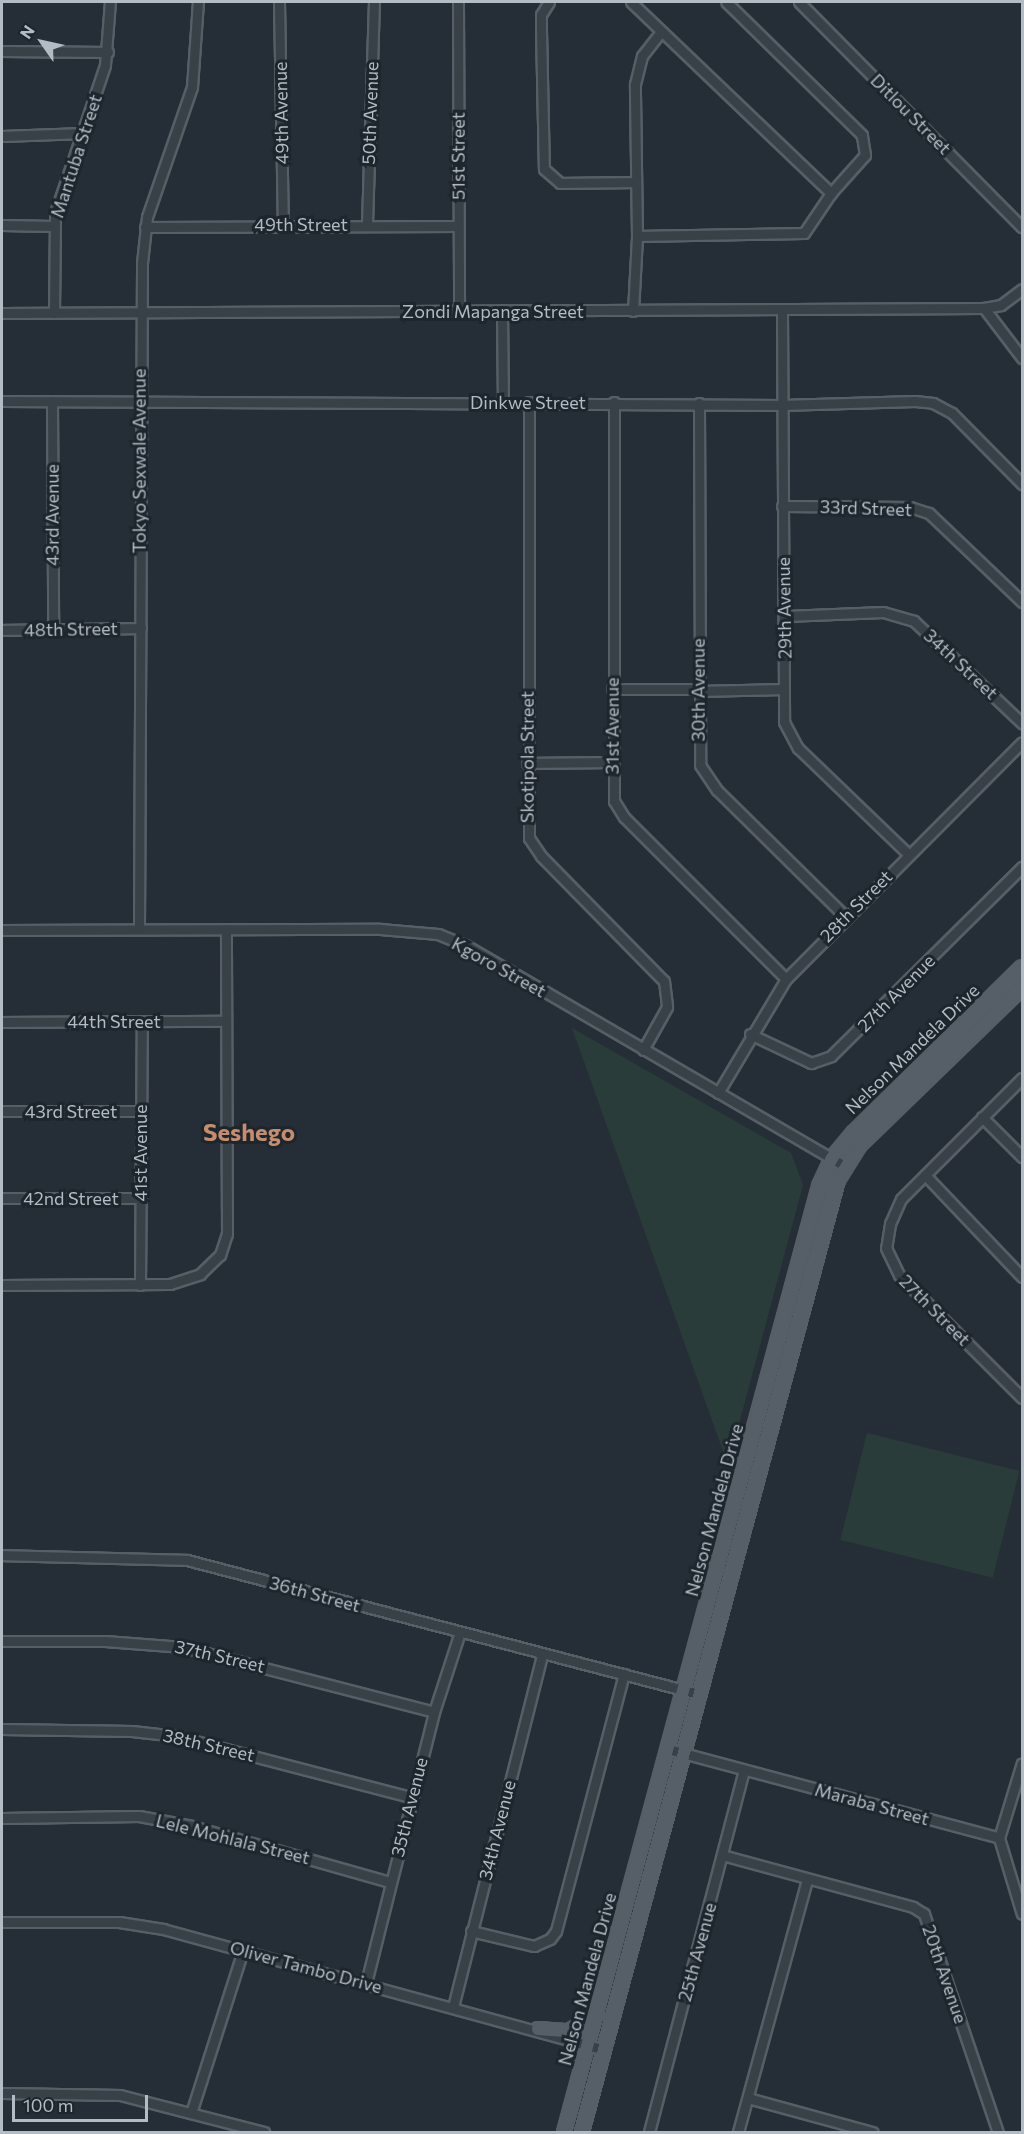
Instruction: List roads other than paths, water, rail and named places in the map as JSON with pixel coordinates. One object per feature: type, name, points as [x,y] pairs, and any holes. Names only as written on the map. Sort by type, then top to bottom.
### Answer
[{"type":"main road","name":"Nelson Mandela Drive","points":[[564,2133],[816,1195],[832,1158],[865,1121],[1023,967]]},
{"type":"main road","name":"Nelson Mandela Drive","points":[[582,2133],[833,1195],[844,1166],[859,1146],[1023,988]]},
{"type":"main road","points":[[538,2029],[569,2031],[597,2013]]},
{"type":"street","name":"Mantuba Street","points":[[54,313],[53,226],[108,52],[110,2]]},
{"type":"street","name":"Tokyo Sexwale Avenue","points":[[139,929],[141,628],[139,312],[145,227],[192,87],[198,2]]},
{"type":"street","name":"49th Avenue","points":[[279,2],[283,224]]},
{"type":"street","name":"50th Avenue","points":[[367,224],[374,2]]},
{"type":"street","name":"51st Street","points":[[458,2],[459,310]]},
{"type":"street","points":[[549,2],[542,15],[541,30],[544,169],[560,183],[636,182]]},
{"type":"street","points":[[631,2],[831,193]]},
{"type":"street","points":[[637,236],[804,233],[831,193],[865,155],[864,139],[726,2]]},
{"type":"street","name":"Ditlou Street","points":[[799,2],[1023,227]]},
{"type":"street","points":[[633,311],[637,236],[637,68],[661,32]]},
{"type":"street","points":[[2,51],[108,52]]},
{"type":"street","points":[[2,136],[82,133]]},
{"type":"street","name":"49th Street","points":[[145,227],[283,224],[458,226]]},
{"type":"street","points":[[2,225],[53,226]]},
{"type":"street","name":"Zondi Mapanga Street","points":[[2,313],[459,310],[782,311],[984,308],[1001,305],[1023,289]]},
{"type":"street","points":[[984,308],[1023,358]]},
{"type":"street","points":[[502,310],[503,402]]},
{"type":"street","name":"29th Avenue","points":[[782,311],[782,506],[786,616],[784,722],[791,740],[908,854]]},
{"type":"street","name":"Dinkwe Street","points":[[2,401],[614,402],[781,405],[933,403],[952,414],[1023,484]]},
{"type":"street","name":"43rd Avenue","points":[[52,401],[52,630]]},
{"type":"street","name":"Skotipola Street","points":[[529,402],[527,825],[532,846],[658,972],[667,987],[667,1007],[643,1050]]},
{"type":"street","name":"31st Avenue","points":[[614,402],[611,762],[612,790],[618,811],[786,979]]},
{"type":"street","name":"30th Avenue","points":[[699,403],[698,752],[705,777],[846,916]]},
{"type":"street","name":"33rd Street","points":[[782,506],[910,507],[929,513],[1023,602]]},
{"type":"street","name":"34th Street","points":[[786,616],[883,612],[914,621],[1023,723]]},
{"type":"street","name":"48th Street","points":[[2,630],[141,628]]},
{"type":"street","points":[[612,689],[784,689]]},
{"type":"street","name":"28th Street","points":[[718,1093],[750,1034],[786,979],[908,854],[1023,742]]},
{"type":"street","points":[[527,762],[611,762]]},
{"type":"street","name":"27th Avenue","points":[[750,1034],[811,1063],[831,1056],[1023,867]]},
{"type":"street","points":[[2,1285],[140,1285],[186,1281],[212,1266],[224,1245],[226,929]]},
{"type":"street","name":"Kgoro Street","points":[[2,930],[389,929],[438,934],[465,945],[844,1166]]},
{"type":"street","name":"41st Avenue","points":[[140,1285],[142,1021]]},
{"type":"street","name":"44th Street","points":[[2,1022],[226,1021]]},
{"type":"street","name":"27th Street","points":[[1023,1078],[901,1198],[893,1215],[887,1241],[890,1263],[1023,1398]]},
{"type":"street","name":"43rd Street","points":[[2,1111],[140,1111]]},
{"type":"street","points":[[982,1117],[1023,1157]]},
{"type":"street","points":[[925,1175],[1023,1277]]},
{"type":"street","name":"42nd Street","points":[[2,1198],[140,1198]]},
{"type":"street","name":"36th Street","points":[[2,1555],[187,1560],[699,1694]]},
{"type":"street","name":"35th Avenue","points":[[366,1983],[411,1797],[434,1712],[460,1632]]},
{"type":"street","name":"37th Street","points":[[2,1641],[175,1645],[434,1712]]},
{"type":"street","name":"34th Avenue","points":[[453,2007],[542,1654]]},
{"type":"street","points":[[471,1931],[534,1946],[550,1939],[556,1931],[624,1674]]},
{"type":"street","name":"38th Street","points":[[2,1729],[132,1731],[176,1736],[411,1797]]},
{"type":"street","name":"Maraba Street","points":[[668,1749],[999,1838]]},
{"type":"street","points":[[1023,1763],[999,1838],[1023,1914]]},
{"type":"street","name":"25th Avenue","points":[[649,2133],[744,1770]]},
{"type":"street","name":"Lele Mohlala Street","points":[[2,1818],[150,1818],[262,1845],[390,1882]]},
{"type":"street","name":"20th Avenue","points":[[722,1855],[913,1907],[927,1918],[998,2133]]},
{"type":"street","points":[[738,2133],[807,1880]]},
{"type":"street","name":"Oliver Tambo Drive","points":[[2,1922],[133,1923],[538,2029],[604,2050]]},
{"type":"street","points":[[191,2113],[243,1950]]},
{"type":"street","points":[[2,2093],[112,2094],[264,2133]]},
{"type":"street","points":[[748,2098],[830,2128],[872,2133]]},
{"type":"district","name":"Seshego","points":[[249,1132]]}]
